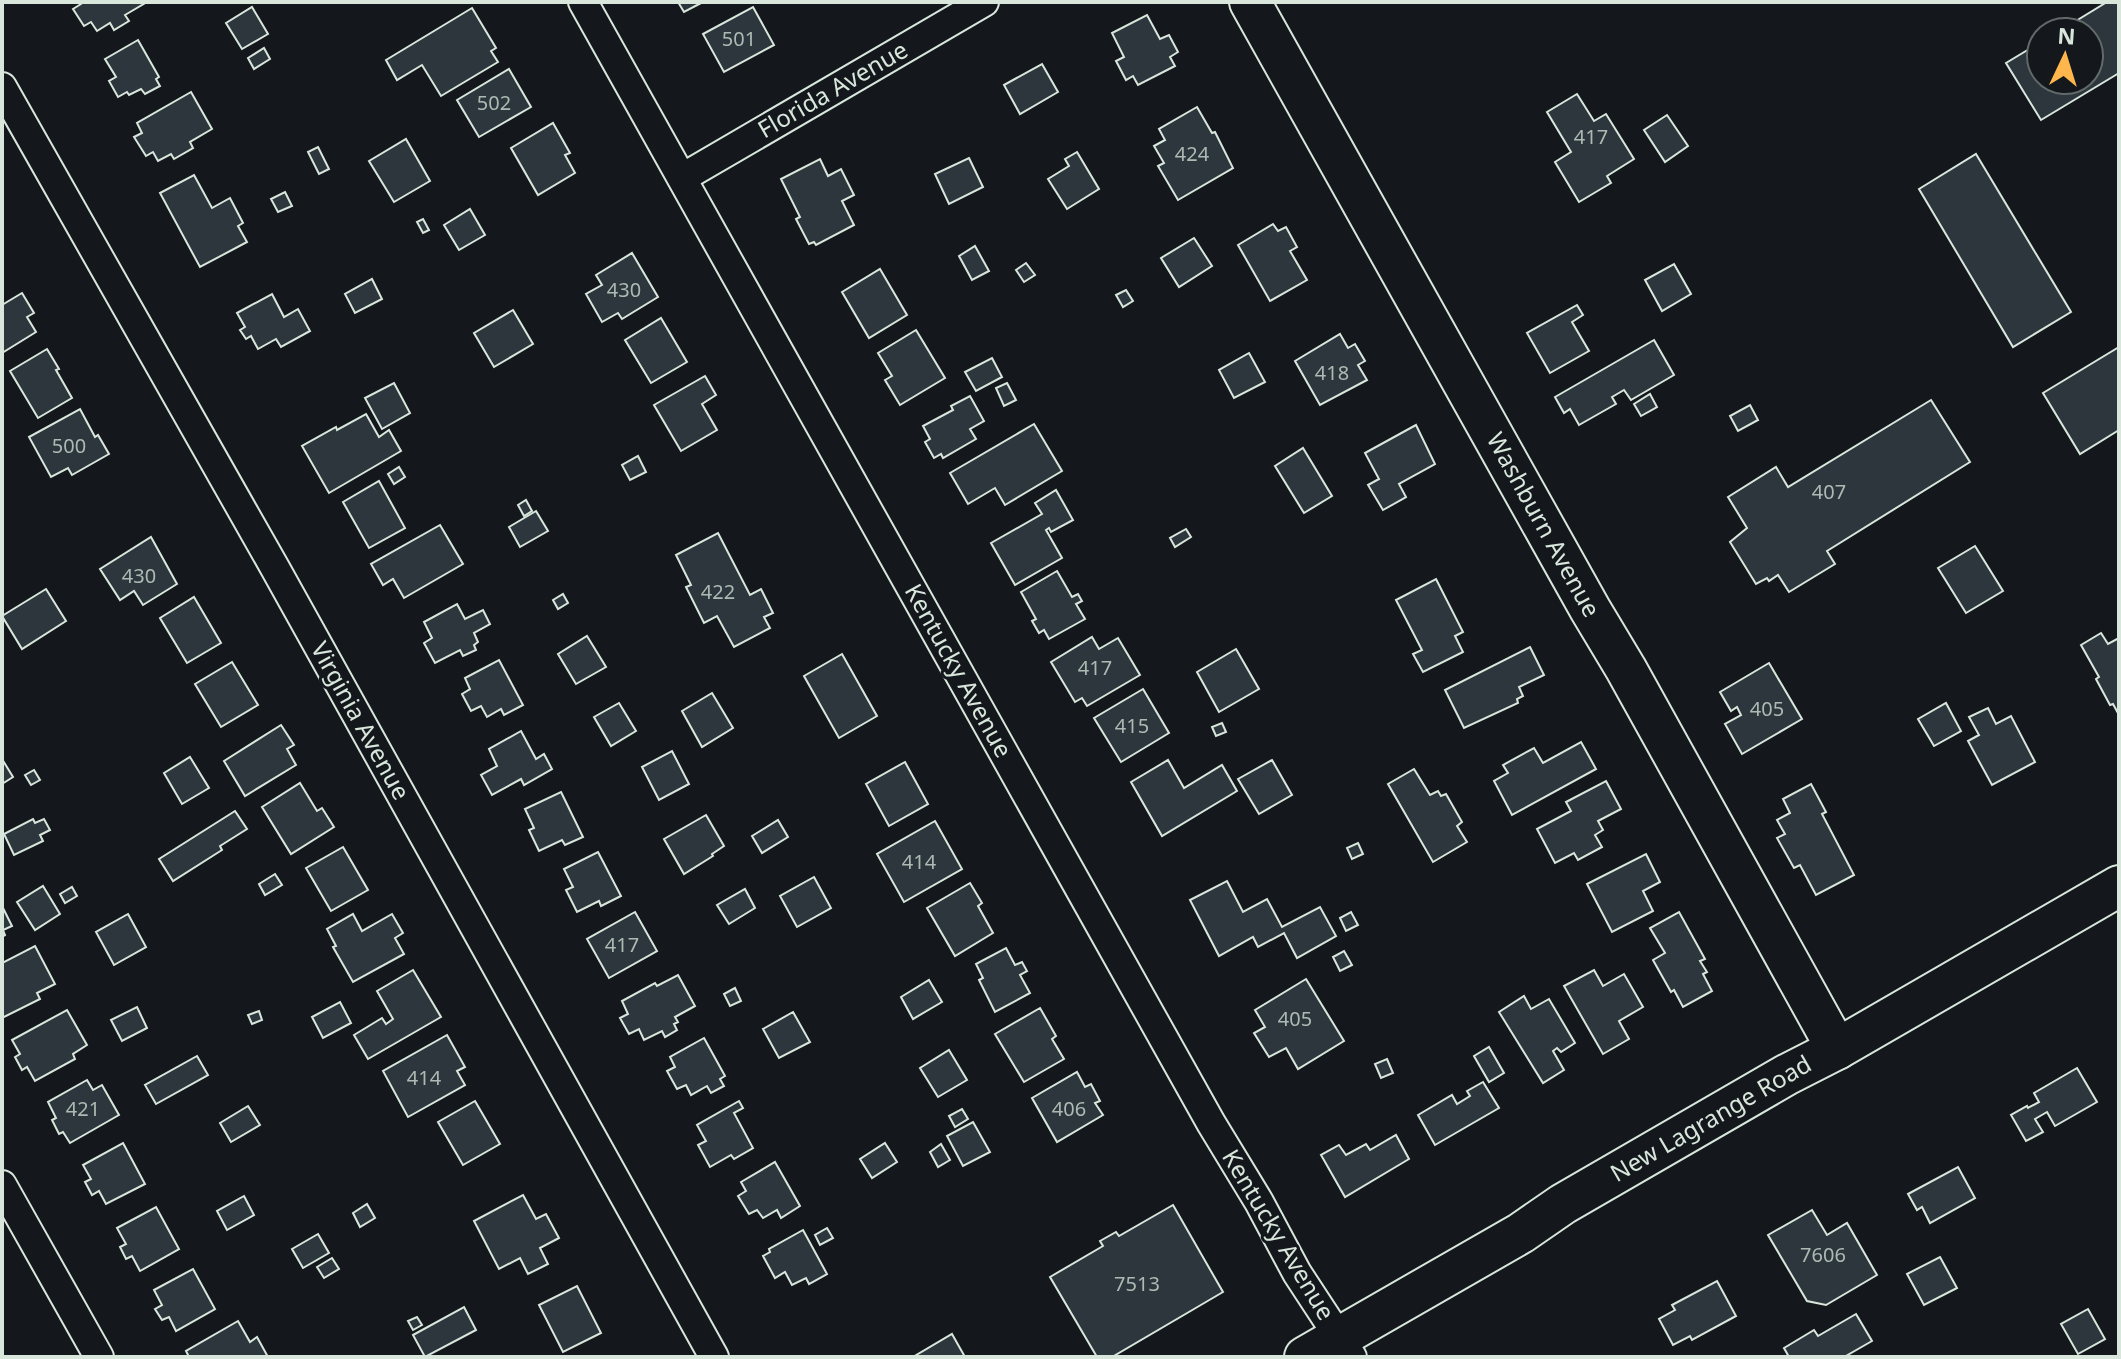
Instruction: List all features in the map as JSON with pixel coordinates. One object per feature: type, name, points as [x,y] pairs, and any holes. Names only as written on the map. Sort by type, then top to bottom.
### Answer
[{"type":"street","name":"Kentucky Avenue","points":[[583,2],[1211,1123],[1297,1273],[1345,1347]]},
{"type":"street","name":"Florida Avenue","points":[[682,178],[984,2]]},
{"type":"street","name":"Washburn Avenue","points":[[1250,2],[1837,1049]]},
{"type":"street","name":"Virginia Avenue","points":[[2,87],[275,568],[714,1357]]},
{"type":"street","name":"New Lagrange Road","points":[[1305,1357],[1345,1347],[1563,1204],[2119,886]]},
{"type":"street","points":[[2,1185],[99,1357]]},
{"type":"building","points":[[80,2],[147,2],[125,15],[129,21],[114,30],[110,23],[97,31],[91,22],[84,26],[73,9]]},
{"type":"building","points":[[678,2],[703,2],[684,12]]},
{"type":"building","points":[[2107,2],[2119,2],[2119,73],[2105,81],[2105,16],[2084,16]]},
{"type":"building","points":[[252,7],[268,34],[242,49],[226,23]]},
{"type":"building","points":[[753,7],[774,45],[724,72],[703,34]]},
{"type":"building","points":[[472,8],[496,48],[491,51],[498,62],[441,96],[422,65],[397,80],[386,60]]},
{"type":"building","points":[[1147,15],[1160,39],[1169,35],[1178,52],[1170,57],[1175,66],[1138,85],[1133,76],[1126,80],[1116,61],[1124,57],[1112,33]]},
{"type":"building","points":[[138,40],[159,77],[156,79],[160,86],[145,94],[141,89],[118,97],[109,81],[116,77],[105,59]]},
{"type":"building","points":[[264,48],[270,59],[254,69],[248,58]]},
{"type":"building","points":[[2025,52],[2025,94],[2006,63]]},
{"type":"building","points":[[1042,64],[1058,92],[1020,114],[1004,85]]},
{"type":"building","points":[[509,69],[531,107],[479,137],[457,100]]},
{"type":"building","points":[[191,92],[212,129],[190,142],[193,148],[174,159],[171,154],[158,161],[153,152],[146,156],[134,137],[142,133],[137,123]]},
{"type":"building","points":[[1577,94],[1594,121],[1606,114],[1634,159],[1607,176],[1611,183],[1579,202],[1555,162],[1571,152],[1547,112]]},
{"type":"building","points":[[2026,96],[2081,96],[2041,120]]},
{"type":"building","points":[[1197,107],[1212,133],[1215,132],[1233,168],[1178,200],[1158,166],[1164,163],[1154,146],[1165,140],[1159,129]]},
{"type":"building","points":[[1667,115],[1688,146],[1665,162],[1644,130]]},
{"type":"building","points":[[553,123],[570,153],[565,155],[575,173],[538,195],[511,148]]},
{"type":"building","points":[[406,139],[430,181],[394,202],[369,161]]},
{"type":"building","points":[[318,147],[329,169],[319,174],[308,152]]},
{"type":"building","points":[[1077,152],[1099,189],[1067,209],[1048,179],[1069,166],[1065,159]]},
{"type":"building","points":[[1976,154],[2071,312],[2013,347],[1919,189]]},
{"type":"building","points":[[969,158],[983,187],[949,204],[935,174]]},
{"type":"building","points":[[820,159],[828,176],[841,169],[854,195],[842,201],[854,225],[816,245],[814,242],[809,244],[796,219],[800,217],[781,179]]},
{"type":"building","points":[[194,175],[212,208],[230,198],[243,223],[238,226],[247,242],[200,267],[160,193]]},
{"type":"building","points":[[285,192],[292,206],[278,212],[271,199]]},
{"type":"building","points":[[470,209],[485,235],[459,250],[444,225]]},
{"type":"building","points":[[423,219],[429,230],[423,233],[417,222]]},
{"type":"building","points":[[1273,224],[1278,231],[1286,227],[1297,247],[1290,251],[1307,280],[1270,301],[1238,245]]},
{"type":"building","points":[[1194,238],[1212,266],[1179,287],[1161,258]]},
{"type":"building","points":[[975,246],[989,271],[972,280],[959,256]]},
{"type":"building","points":[[632,253],[658,297],[622,319],[618,313],[602,322],[586,294],[602,285],[596,275]]},
{"type":"building","points":[[1026,263],[1035,275],[1024,282],[1016,270]]},
{"type":"building","points":[[1674,264],[1691,294],[1662,311],[1645,280]]},
{"type":"building","points":[[880,269],[907,315],[869,338],[842,292]]},
{"type":"building","points":[[372,279],[382,299],[355,313],[345,294]]},
{"type":"building","points":[[1126,290],[1133,301],[1123,307],[1116,295]]},
{"type":"building","points":[[22,293],[34,313],[27,317],[36,332],[2,353],[2,305]]},
{"type":"building","points":[[272,294],[284,317],[298,309],[310,331],[281,347],[276,339],[258,349],[251,336],[246,339],[240,330],[245,327],[237,313]]},
{"type":"building","points":[[1577,305],[1583,315],[1572,322],[1589,351],[1550,373],[1527,333]]},
{"type":"building","points":[[513,310],[533,344],[494,367],[474,333]]},
{"type":"building","points":[[661,318],[687,362],[651,383],[625,340]]},
{"type":"building","points":[[916,330],[945,378],[900,405],[885,380],[892,376],[878,353]]},
{"type":"building","points":[[1340,334],[1348,348],[1355,344],[1365,361],[1358,365],[1367,380],[1320,405],[1295,361]]},
{"type":"building","points":[[1654,340],[1674,375],[1631,400],[1624,390],[1612,397],[1616,404],[1579,425],[1570,409],[1564,413],[1555,397]]},
{"type":"building","points":[[2119,347],[2119,430],[2080,454],[2043,393]]},
{"type":"building","points":[[47,349],[72,398],[38,418],[10,371]]},
{"type":"building","points":[[1249,353],[1265,382],[1234,398],[1219,370]]},
{"type":"building","points":[[992,358],[1002,377],[976,391],[965,372]]},
{"type":"building","points":[[705,376],[716,395],[702,404],[717,430],[681,451],[654,405]]},
{"type":"building","points":[[394,383],[410,413],[382,429],[365,398]]},
{"type":"building","points":[[1007,383],[1016,400],[1004,406],[996,388]]},
{"type":"building","points":[[1650,394],[1657,407],[1641,416],[1634,404]]},
{"type":"building","points":[[970,396],[984,421],[970,429],[976,439],[943,458],[941,454],[934,458],[925,442],[930,439],[923,426],[953,410],[951,406]]},
{"type":"building","points":[[1931,400],[1970,462],[1827,551],[1835,564],[1789,592],[1778,575],[1756,584],[1730,542],[1747,528],[1728,497],[1776,467],[1788,487]]},
{"type":"building","points":[[1750,405],[1758,420],[1738,431],[1730,416]]},
{"type":"building","points":[[80,409],[95,437],[98,435],[109,454],[72,475],[68,468],[51,477],[29,437]]},
{"type":"building","points":[[366,414],[379,437],[389,430],[401,451],[329,493],[302,446]]},
{"type":"building","points":[[1034,424],[1062,471],[1005,505],[995,488],[968,504],[950,473]]},
{"type":"building","points":[[1416,425],[1435,464],[1399,484],[1406,497],[1383,510],[1368,485],[1379,479],[1365,453]]},
{"type":"building","points":[[1303,448],[1332,496],[1304,513],[1275,466]]},
{"type":"building","points":[[638,456],[646,472],[630,480],[622,465]]},
{"type":"building","points":[[399,467],[405,477],[394,484],[388,474]]},
{"type":"building","points":[[379,481],[405,528],[369,548],[343,502]]},
{"type":"building","points":[[1056,490],[1073,520],[1051,532],[1049,528],[1046,530],[1062,558],[1015,585],[991,543],[1042,514],[1035,503]]},
{"type":"building","points":[[526,500],[532,511],[524,516],[518,505]]},
{"type":"building","points":[[536,511],[548,531],[520,547],[509,527]]},
{"type":"building","points":[[440,525],[463,564],[404,598],[393,579],[383,585],[371,564]]},
{"type":"building","points":[[1186,529],[1191,537],[1175,547],[1170,538]]},
{"type":"building","points":[[718,533],[750,595],[761,589],[773,613],[764,617],[770,628],[734,647],[717,616],[704,623],[686,587],[691,585],[676,555]]},
{"type":"building","points":[[151,537],[177,584],[143,605],[134,591],[120,600],[100,569]]},
{"type":"building","points":[[1975,546],[2003,591],[1966,613],[1938,568]]},
{"type":"building","points":[[1057,571],[1072,597],[1078,594],[1082,601],[1076,604],[1085,619],[1049,639],[1044,630],[1039,633],[1032,621],[1036,619],[1021,592]]},
{"type":"building","points":[[1436,579],[1463,632],[1455,636],[1463,652],[1423,672],[1413,654],[1422,650],[1396,600]]},
{"type":"building","points":[[46,589],[66,621],[22,649],[2,616]]},
{"type":"building","points":[[563,594],[568,603],[558,609],[553,600]]},
{"type":"building","points":[[194,597],[221,643],[187,663],[160,618]]},
{"type":"building","points":[[457,604],[465,619],[483,610],[490,624],[474,633],[478,642],[474,645],[476,650],[463,656],[460,650],[435,663],[424,643],[432,638],[424,622]]},
{"type":"building","points":[[2101,633],[2108,644],[2119,638],[2119,715],[2113,704],[2110,705],[2081,645]]},
{"type":"building","points":[[587,636],[606,667],[576,684],[558,654]]},
{"type":"building","points":[[1092,637],[1099,649],[1118,638],[1140,675],[1087,706],[1082,698],[1075,702],[1051,662]]},
{"type":"building","points":[[1530,647],[1544,675],[1519,687],[1523,696],[1517,699],[1518,703],[1464,728],[1445,690]]},
{"type":"building","points":[[1236,649],[1259,689],[1219,712],[1197,672]]},
{"type":"building","points":[[842,654],[877,716],[839,738],[804,676]]},
{"type":"building","points":[[499,660],[523,705],[504,715],[501,709],[487,717],[481,706],[471,711],[462,694],[470,689],[465,678]]},
{"type":"building","points":[[232,662],[258,705],[221,727],[195,684]]},
{"type":"building","points":[[1769,663],[1802,719],[1742,754],[1725,724],[1741,715],[1737,707],[1731,711],[1720,692]]},
{"type":"building","points":[[1143,689],[1169,733],[1121,762],[1094,718]]},
{"type":"building","points":[[712,693],[733,728],[702,747],[682,711]]},
{"type":"building","points":[[619,703],[636,731],[611,746],[594,717]]},
{"type":"building","points":[[1946,703],[1961,731],[1934,746],[1918,719]]},
{"type":"building","points":[[1988,708],[1996,724],[2011,716],[2035,762],[1992,785],[1968,741],[1979,735],[1969,717]]},
{"type":"building","points":[[1222,723],[1226,732],[1216,736],[1212,727]]},
{"type":"building","points":[[281,725],[294,745],[287,749],[296,765],[245,796],[224,761]]},
{"type":"building","points":[[521,731],[536,759],[544,754],[552,769],[524,785],[521,779],[492,795],[481,775],[497,766],[489,749]]},
{"type":"building","points":[[1581,742],[1596,769],[1512,815],[1494,781],[1508,773],[1503,765],[1534,748],[1543,763]]},
{"type":"building","points":[[672,751],[689,784],[659,800],[642,767]]},
{"type":"building","points":[[190,757],[209,788],[182,804],[164,773]]},
{"type":"building","points":[[2,759],[13,777],[2,784]]},
{"type":"building","points":[[1168,760],[1184,788],[1222,765],[1237,791],[1162,836],[1131,782]]},
{"type":"building","points":[[1272,760],[1292,795],[1259,814],[1238,779]]},
{"type":"building","points":[[905,762],[928,804],[889,826],[866,784]]},
{"type":"building","points":[[1414,769],[1430,795],[1438,791],[1441,796],[1446,794],[1462,822],[1457,826],[1467,842],[1433,862],[1388,784]]},
{"type":"building","points":[[34,770],[40,780],[31,785],[25,775]]},
{"type":"building","points":[[1606,781],[1621,809],[1598,821],[1603,830],[1595,835],[1602,847],[1578,860],[1574,853],[1555,863],[1537,829],[1571,811],[1566,802]]},
{"type":"building","points":[[300,783],[317,811],[322,808],[334,827],[291,854],[262,807]]},
{"type":"building","points":[[1811,784],[1826,812],[1822,814],[1854,875],[1816,895],[1800,865],[1794,868],[1777,838],[1785,834],[1777,820],[1790,813],[1783,799]]},
{"type":"building","points":[[561,792],[583,837],[565,845],[562,840],[539,851],[529,830],[534,828],[525,809]]},
{"type":"building","points":[[235,811],[247,829],[220,846],[222,850],[173,881],[159,859]]},
{"type":"building","points":[[706,815],[724,846],[684,874],[664,839]]},
{"type":"building","points":[[33,819],[35,823],[44,819],[50,830],[40,835],[43,841],[14,855],[4,834]]},
{"type":"building","points":[[778,820],[788,837],[762,853],[752,836]]},
{"type":"building","points":[[935,821],[962,869],[904,902],[877,854]]},
{"type":"building","points":[[1358,843],[1363,854],[1352,859],[1347,848]]},
{"type":"building","points":[[343,847],[368,890],[331,911],[306,868]]},
{"type":"building","points":[[598,852],[621,896],[601,906],[599,901],[577,912],[566,890],[573,887],[564,869]]},
{"type":"building","points":[[1646,854],[1660,882],[1643,891],[1653,911],[1612,932],[1587,884]]},
{"type":"building","points":[[275,874],[282,885],[265,895],[259,884]]},
{"type":"building","points":[[814,877],[831,908],[797,927],[780,896]]},
{"type":"building","points":[[1227,881],[1243,912],[1267,899],[1282,927],[1320,907],[1336,936],[1297,958],[1284,933],[1258,947],[1253,937],[1219,956],[1190,900]]},
{"type":"building","points":[[970,883],[982,903],[978,906],[993,933],[955,956],[927,908]]},
{"type":"building","points":[[43,886],[60,914],[35,930],[17,902]]},
{"type":"building","points":[[72,887],[77,896],[65,903],[60,894]]},
{"type":"building","points":[[745,889],[755,908],[729,924],[717,905]]},
{"type":"building","points":[[2,906],[12,926],[3,930],[5,935],[2,937]]},
{"type":"building","points":[[635,912],[657,951],[609,978],[587,939]]},
{"type":"building","points":[[1351,912],[1358,925],[1346,931],[1340,918]]},
{"type":"building","points":[[1679,912],[1705,959],[1700,961],[1707,972],[1703,974],[1712,991],[1683,1007],[1653,960],[1665,953],[1650,928]]},
{"type":"building","points":[[128,914],[146,947],[114,965],[96,932]]},
{"type":"building","points":[[353,914],[362,931],[392,914],[403,933],[395,938],[404,954],[353,982],[333,947],[336,946],[327,929]]},
{"type":"building","points":[[35,946],[55,984],[37,993],[40,999],[2,1018],[2,963]]},
{"type":"building","points":[[1006,948],[1015,965],[1022,962],[1027,971],[1020,975],[1030,993],[995,1012],[979,980],[983,978],[976,964]]},
{"type":"building","points":[[1344,951],[1352,965],[1340,971],[1333,957]]},
{"type":"building","points":[[413,970],[441,1017],[368,1059],[354,1035],[382,1018],[386,1024],[393,1019],[377,991]]},
{"type":"building","points":[[1594,970],[1603,986],[1624,974],[1643,1007],[1619,1021],[1629,1039],[1603,1054],[1564,986]]},
{"type":"building","points":[[678,975],[695,1006],[675,1017],[677,1030],[665,1037],[662,1031],[644,1040],[639,1029],[629,1034],[620,1018],[628,1014],[622,1001],[655,983],[657,986]]},
{"type":"building","points":[[1306,979],[1344,1041],[1298,1069],[1286,1048],[1269,1057],[1254,1033],[1265,1027],[1255,1010]]},
{"type":"building","points":[[929,980],[942,1002],[913,1019],[901,997]]},
{"type":"building","points":[[735,988],[741,1001],[730,1006],[724,994]]},
{"type":"building","points":[[1524,996],[1531,1009],[1549,999],[1575,1043],[1561,1052],[1557,1048],[1553,1051],[1564,1070],[1543,1083],[1499,1012]]},
{"type":"building","points":[[340,1002],[351,1023],[323,1038],[312,1017]]},
{"type":"building","points":[[137,1007],[147,1028],[122,1041],[111,1020]]},
{"type":"building","points":[[1040,1008],[1056,1036],[1052,1039],[1064,1059],[1024,1082],[995,1034]]},
{"type":"building","points":[[67,1010],[87,1045],[73,1054],[75,1059],[35,1081],[27,1067],[22,1070],[15,1057],[20,1054],[12,1040]]},
{"type":"building","points":[[259,1011],[262,1020],[252,1024],[248,1015]]},
{"type":"building","points":[[793,1012],[810,1042],[779,1058],[763,1029]]},
{"type":"building","points":[[447,1035],[465,1067],[457,1071],[465,1085],[408,1117],[383,1071]]},
{"type":"building","points":[[704,1038],[725,1076],[720,1079],[724,1086],[711,1093],[707,1086],[691,1095],[686,1085],[677,1089],[667,1071],[675,1067],[670,1057]]},
{"type":"building","points":[[1489,1047],[1504,1073],[1489,1082],[1474,1056]]},
{"type":"building","points":[[949,1050],[967,1080],[938,1097],[920,1068]]},
{"type":"building","points":[[197,1056],[208,1075],[156,1104],[145,1085]]},
{"type":"building","points":[[1387,1059],[1393,1073],[1381,1078],[1375,1064]]},
{"type":"building","points":[[2077,1068],[2097,1102],[2055,1126],[2047,1112],[2035,1119],[2043,1132],[2026,1141],[2011,1115],[2039,1102],[2034,1093]]},
{"type":"building","points":[[1077,1072],[1085,1087],[1091,1084],[1100,1101],[1095,1103],[1103,1115],[1057,1142],[1032,1098]]},
{"type":"building","points":[[87,1080],[93,1090],[102,1085],[119,1115],[70,1143],[63,1132],[59,1134],[48,1102]]},
{"type":"building","points":[[1483,1082],[1499,1108],[1435,1145],[1418,1115],[1452,1095],[1457,1104],[1470,1096],[1467,1091]]},
{"type":"building","points":[[475,1101],[500,1144],[463,1165],[438,1122]]},
{"type":"building","points":[[739,1101],[743,1108],[734,1113],[753,1148],[734,1159],[731,1155],[710,1167],[698,1145],[706,1141],[697,1125]]},
{"type":"building","points":[[248,1106],[260,1125],[231,1142],[220,1123]]},
{"type":"building","points":[[962,1109],[968,1119],[955,1127],[949,1116]]},
{"type":"building","points":[[973,1122],[990,1152],[963,1166],[947,1136]]},
{"type":"building","points":[[1396,1135],[1409,1159],[1345,1197],[1321,1155],[1339,1145],[1346,1155],[1366,1144],[1370,1150]]},
{"type":"building","points":[[123,1143],[145,1184],[106,1204],[99,1191],[92,1195],[85,1182],[91,1179],[83,1165]]},
{"type":"building","points":[[885,1143],[897,1162],[872,1178],[860,1159]]},
{"type":"building","points":[[941,1144],[950,1160],[938,1167],[930,1152]]},
{"type":"building","points":[[775,1162],[800,1206],[781,1218],[777,1210],[763,1218],[757,1210],[749,1214],[738,1196],[746,1191],[741,1182]]},
{"type":"building","points":[[1958,1167],[1975,1198],[1930,1223],[1922,1207],[1917,1210],[1908,1194]]},
{"type":"building","points":[[523,1195],[536,1219],[546,1214],[559,1238],[540,1248],[548,1264],[528,1274],[520,1258],[499,1269],[474,1221]]},
{"type":"building","points":[[244,1196],[254,1215],[227,1230],[217,1211]]},
{"type":"building","points":[[367,1204],[375,1218],[360,1227],[353,1213]]},
{"type":"building","points":[[1173,1205],[1223,1292],[1112,1357],[1097,1357],[1050,1277],[1103,1246],[1100,1241],[1116,1232],[1119,1236]]},
{"type":"building","points":[[156,1207],[179,1249],[140,1271],[132,1256],[126,1259],[120,1247],[126,1244],[117,1228]]},
{"type":"building","points":[[1812,1210],[1827,1235],[1847,1223],[1877,1275],[1826,1305],[1807,1301],[1768,1235]]},
{"type":"building","points":[[827,1228],[833,1238],[820,1245],[815,1235]]},
{"type":"building","points":[[803,1230],[827,1274],[809,1284],[806,1278],[792,1285],[785,1272],[775,1278],[763,1256],[770,1252],[769,1249]]},
{"type":"building","points":[[318,1234],[329,1253],[303,1268],[292,1249]]},
{"type":"building","points":[[1940,1257],[1957,1288],[1924,1305],[1907,1274]]},
{"type":"building","points":[[332,1258],[339,1269],[324,1278],[317,1267]]},
{"type":"building","points":[[193,1269],[215,1309],[176,1331],[169,1317],[162,1320],[155,1309],[162,1305],[154,1290]]},
{"type":"building","points":[[1717,1281],[1736,1316],[1692,1340],[1690,1336],[1673,1345],[1659,1319],[1675,1310],[1672,1305]]},
{"type":"building","points":[[577,1286],[601,1333],[563,1352],[539,1305]]},
{"type":"building","points":[[464,1307],[476,1330],[425,1357],[413,1335]]},
{"type":"building","points":[[2088,1309],[2105,1339],[2078,1354],[2061,1324]]},
{"type":"building","points":[[1856,1314],[1872,1341],[1844,1357],[1789,1357],[1784,1348],[1814,1330],[1818,1336]]},
{"type":"building","points":[[417,1317],[422,1325],[413,1330],[408,1321]]},
{"type":"building","points":[[238,1321],[250,1342],[257,1337],[268,1357],[189,1357],[186,1351]]},
{"type":"building","points":[[952,1334],[965,1357],[913,1357]]}]
